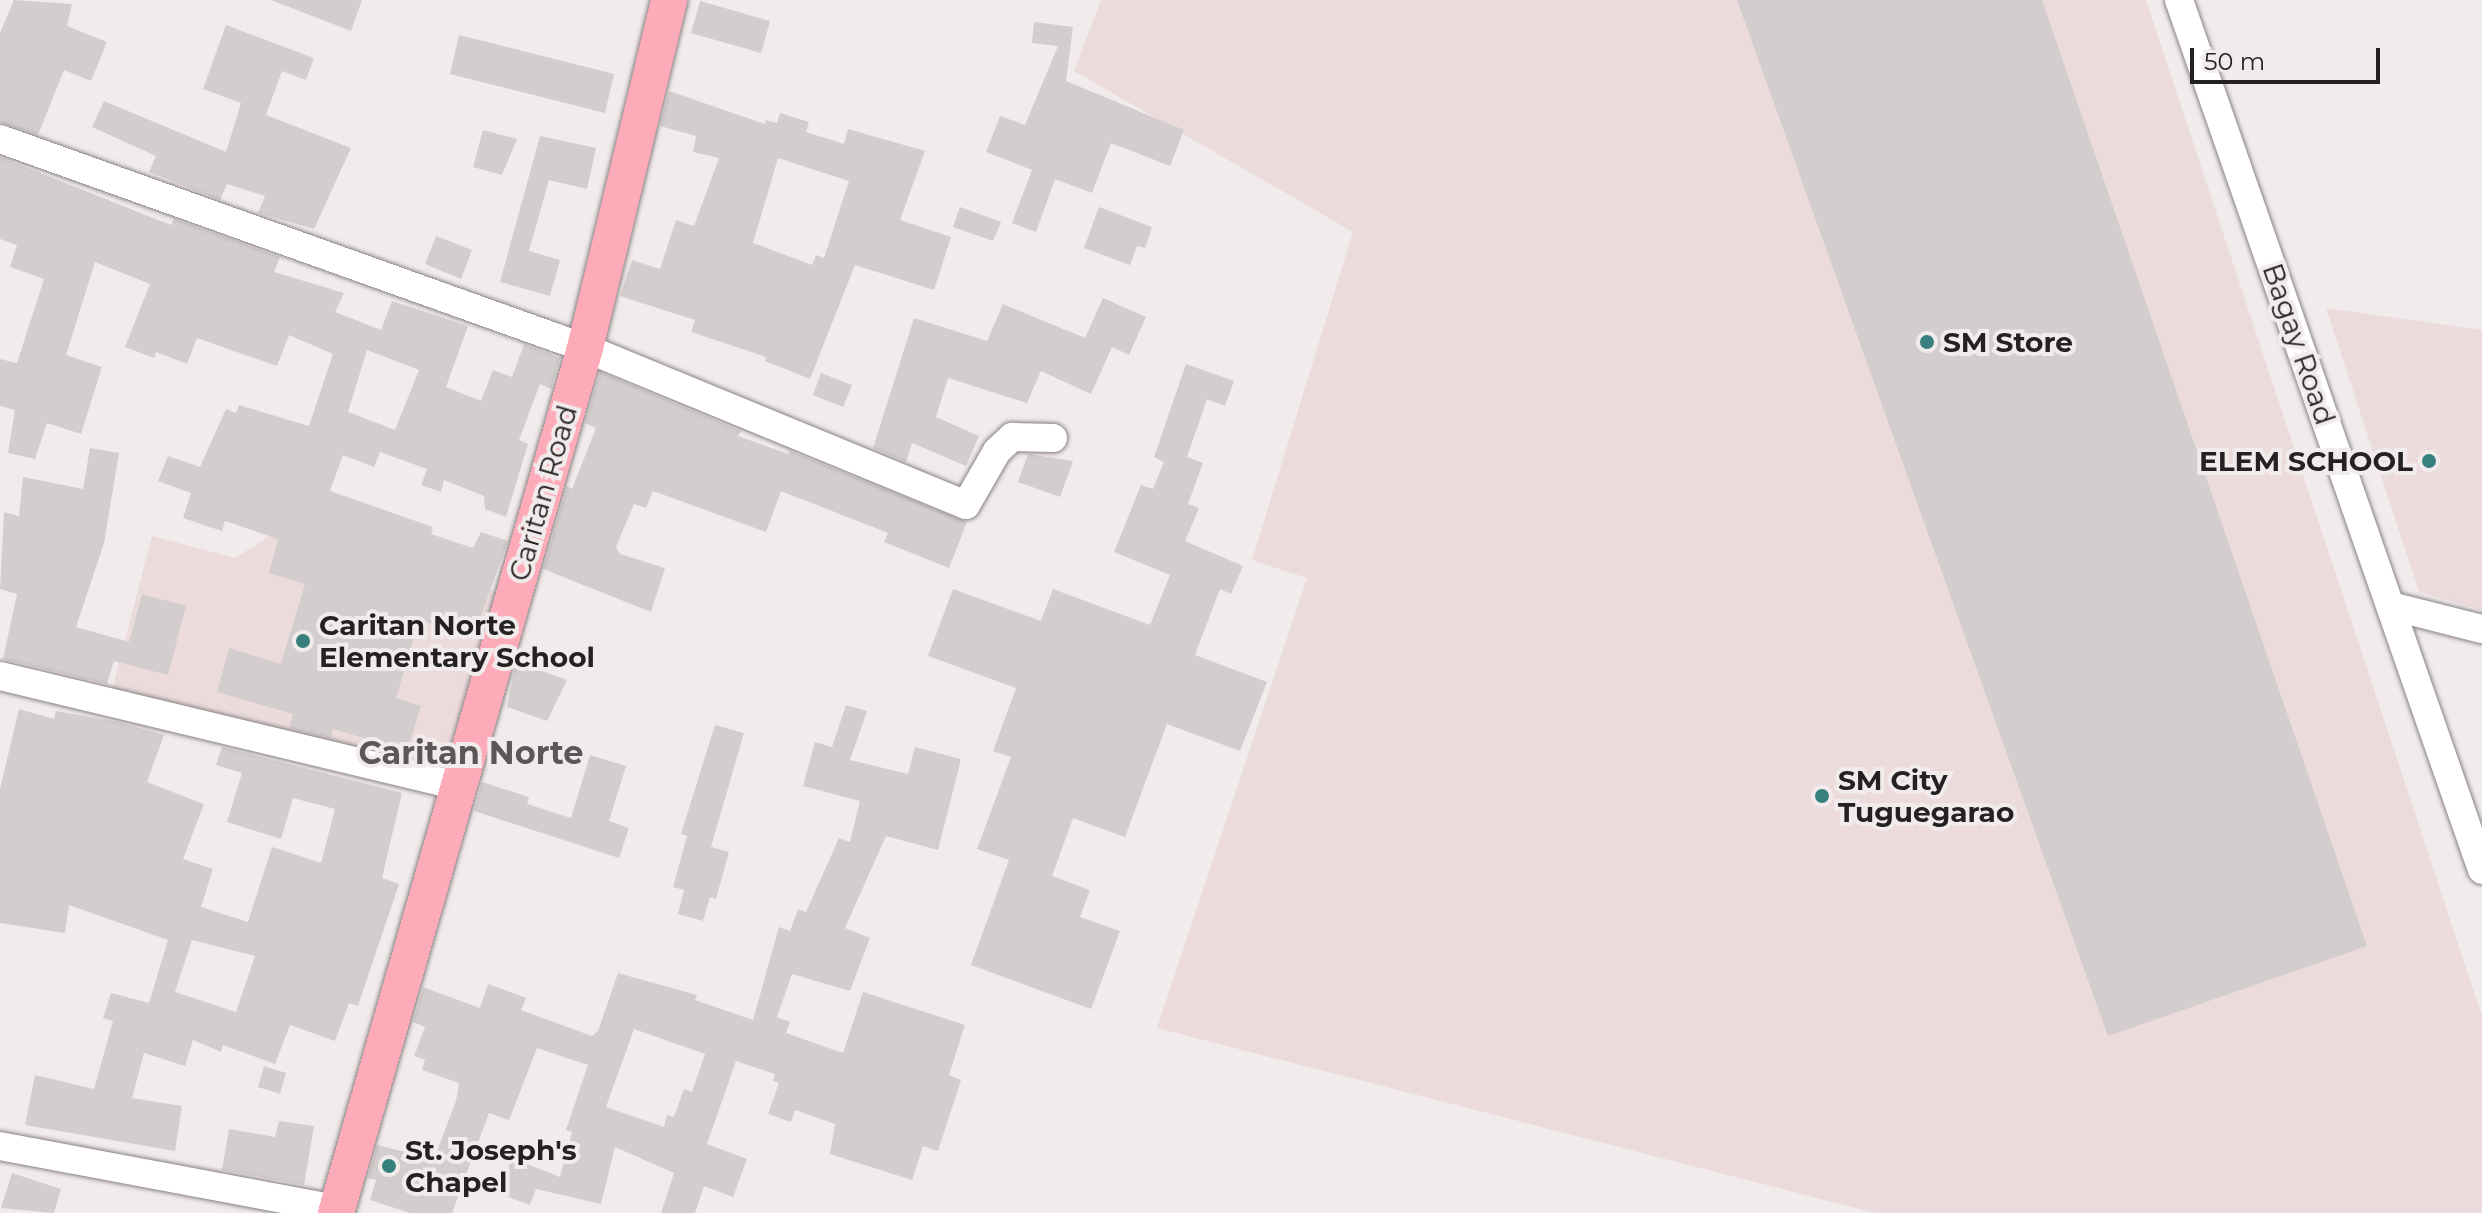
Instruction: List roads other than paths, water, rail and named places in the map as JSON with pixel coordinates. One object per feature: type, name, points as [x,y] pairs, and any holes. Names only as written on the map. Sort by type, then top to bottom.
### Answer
[{"type":"main road","name":"Caritan Road","points":[[337,1211],[585,348],[669,0]]},
{"type":"street","name":"Bagay Road","points":[[2179,0],[2482,867]]},
{"type":"street","points":[[0,139],[585,348],[966,505],[997,451],[1012,437],[1053,438]]},
{"type":"street","points":[[2391,606],[2482,629]]},
{"type":"street","points":[[0,676],[459,786]]},
{"type":"street","points":[[0,1146],[337,1211]]},
{"type":"place","name":"SM Store","points":[[1927,342]]},
{"type":"place","name":"ELEM SCHOOL","points":[[2429,461]]},
{"type":"place","name":"Caritan Norte Elementary School","points":[[303,641]]},
{"type":"place","name":"SM City Tuguegarao","points":[[1822,796]]},
{"type":"place","name":"St. Joseph's Chapel","points":[[389,1166]]},
{"type":"district","name":"Caritan Norte","points":[[471,753]]}]
